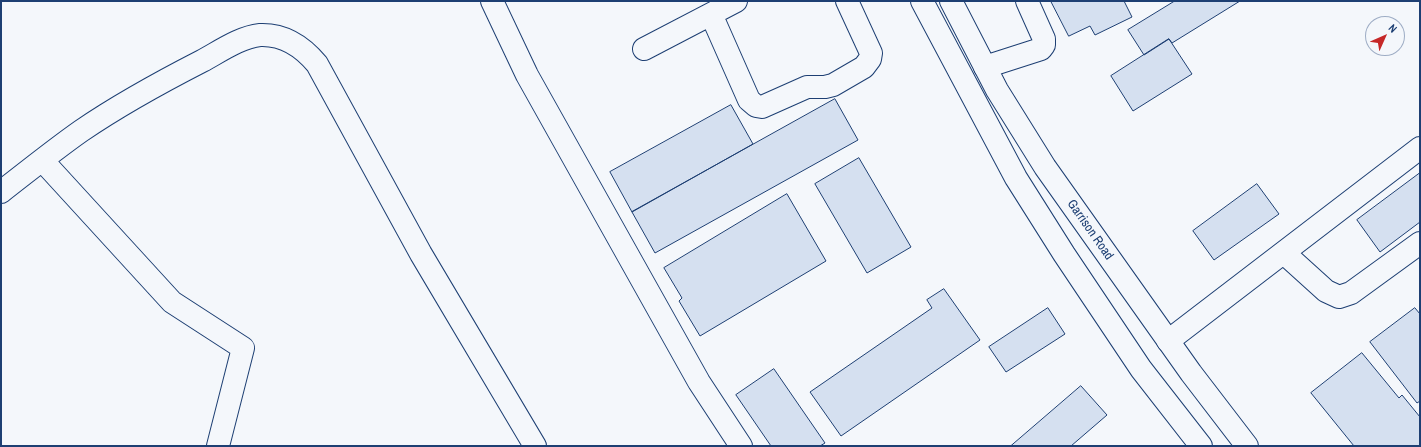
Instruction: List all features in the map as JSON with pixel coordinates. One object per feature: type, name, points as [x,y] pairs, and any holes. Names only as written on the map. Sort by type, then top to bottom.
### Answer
[{"type":"main road","points":[[492,1],[527,75],[699,382],[741,446]]},
{"type":"main road","points":[[644,49],[736,1]]},
{"type":"main road","points":[[711,14],[749,100],[756,106],[762,107],[807,87],[824,87],[833,85],[864,67],[870,59],[871,53],[847,1]]},
{"type":"main road","points":[[922,1],[1024,190],[1141,369],[1201,446]]},
{"type":"main road","name":"Garrison Road","points":[[951,1],[997,90],[1045,167],[1168,341],[1247,446]]},
{"type":"main road","points":[[985,67],[1041,49],[1044,45],[1044,39],[1026,1]]},
{"type":"main road","points":[[1,192],[82,131],[154,87],[235,43],[258,35],[273,36],[290,40],[305,50],[317,64],[429,268],[535,446]]},
{"type":"main road","points":[[1168,341],[1420,148]]},
{"type":"main road","points":[[42,160],[172,302],[243,348],[218,446]]},
{"type":"main road","points":[[1284,253],[1326,291],[1339,297],[1351,293],[1420,243]]},
{"type":"building","points":[[1051,1],[1124,1],[1132,17],[1095,35],[1090,26],[1069,36]]},
{"type":"building","points":[[1175,1],[1240,1],[1172,43],[1169,39],[1144,55],[1128,30]]},
{"type":"building","points":[[1169,39],[1192,74],[1133,111],[1111,76]]},
{"type":"building","points":[[835,99],[858,140],[655,253],[632,212]]},
{"type":"building","points":[[731,105],[753,144],[632,212],[610,172]]},
{"type":"building","points":[[859,158],[911,247],[867,273],[815,184]]},
{"type":"building","points":[[1420,173],[1420,222],[1380,252],[1357,220]]},
{"type":"building","points":[[1257,184],[1279,214],[1214,260],[1193,231]]},
{"type":"building","points":[[787,194],[826,261],[700,336],[679,301],[682,298],[664,268]]},
{"type":"building","points":[[944,289],[980,340],[841,436],[810,392],[932,308],[927,300]]},
{"type":"building","points":[[1048,308],[1065,334],[1006,372],[989,347]]},
{"type":"building","points":[[1415,308],[1420,314],[1420,401],[1417,403],[1370,342]]},
{"type":"building","points":[[1362,353],[1399,398],[1402,395],[1420,417],[1420,446],[1354,446],[1311,393]]},
{"type":"building","points":[[774,369],[825,443],[820,446],[771,446],[736,395]]},
{"type":"building","points":[[1081,386],[1107,415],[1071,446],[1011,446]]}]
